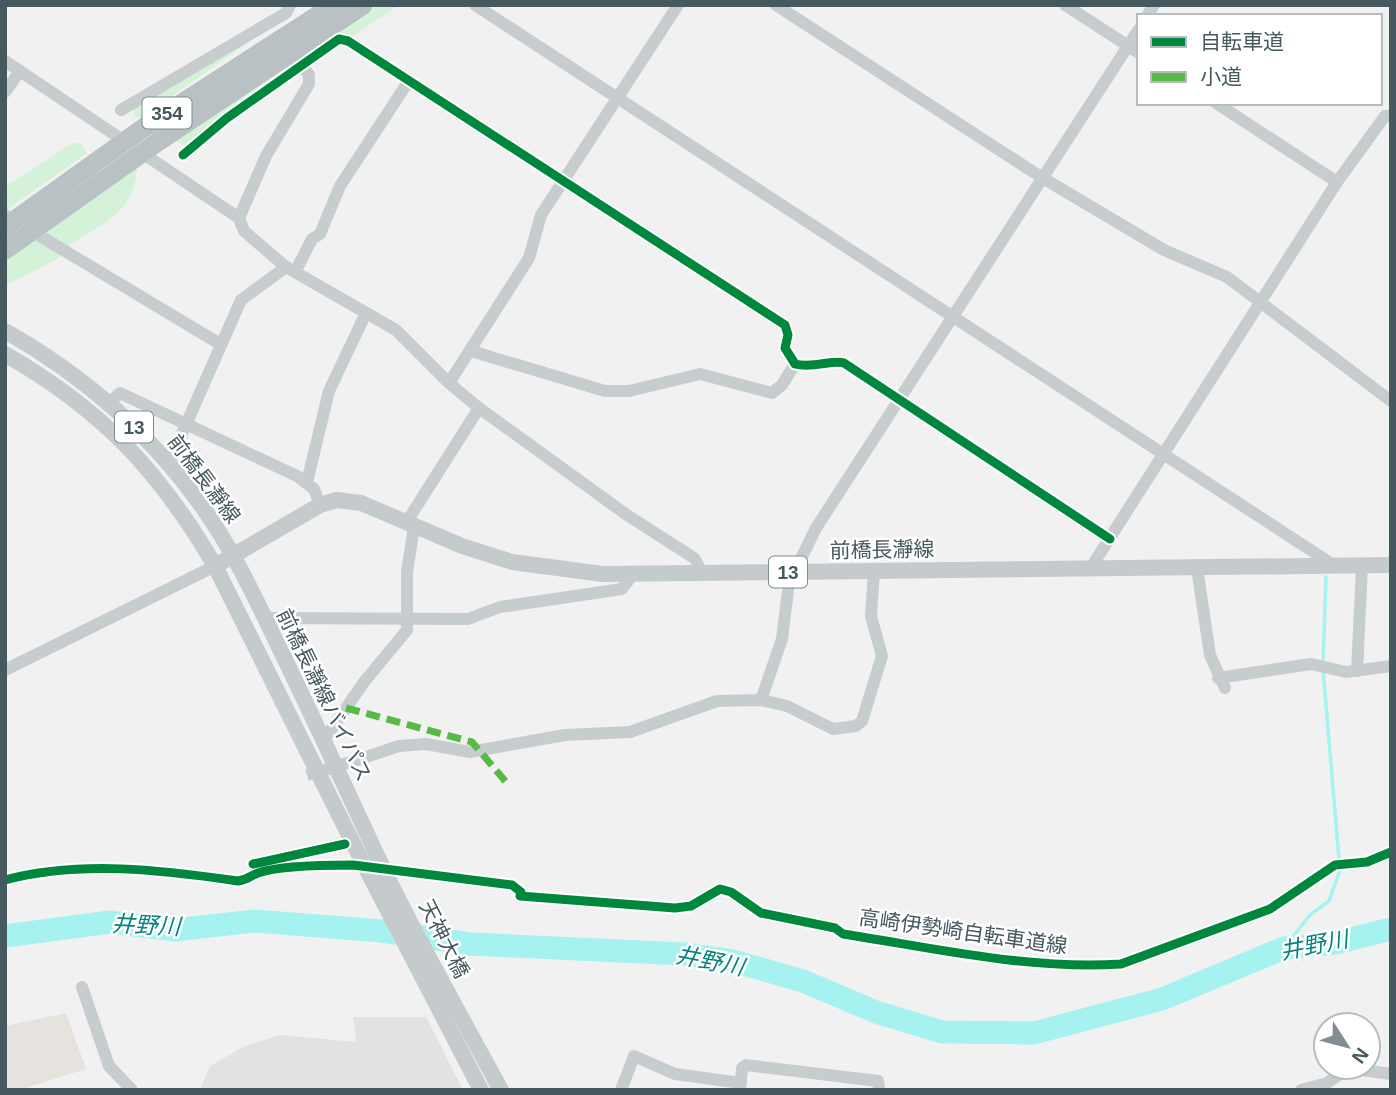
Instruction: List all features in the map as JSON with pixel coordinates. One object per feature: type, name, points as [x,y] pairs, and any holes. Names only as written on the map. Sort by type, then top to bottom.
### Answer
[{"type":"highway","name":"354","points":[[8,221],[334,5]]},
{"type":"highway","name":"354","points":[[5,250],[141,153],[363,5]]},
{"type":"main road","name":"前橋長瀞線","points":[[5,331],[64,366],[110,403],[169,463],[202,506],[232,555]]},
{"type":"main road","name":"前橋長瀞線","points":[[5,354],[54,382],[130,448],[168,491],[215,566],[320,505],[337,500],[361,503],[410,525],[512,562],[578,573],[704,575],[1391,565]]},
{"type":"main road","name":"前橋長瀞線バイパス","points":[[232,555],[324,740],[376,854]]},
{"type":"main road","name":"前橋長瀞線バイパス","points":[[215,566],[358,853]]},
{"type":"main road","name":"天神大橋","points":[[358,853],[481,1090]]},
{"type":"main road","name":"天神大橋","points":[[376,854],[501,1090]]},
{"type":"street","points":[[121,110],[286,13],[290,5]]},
{"type":"street","points":[[475,5],[1335,566]]},
{"type":"street","points":[[449,383],[471,351],[491,313],[524,267],[541,215],[678,5]]},
{"type":"street","points":[[776,5],[1041,177],[1164,250],[1227,278],[1391,401]]},
{"type":"street","points":[[761,700],[782,639],[789,583],[816,528],[1041,177],[1133,49],[1065,5]]},
{"type":"street","points":[[183,155],[339,39],[348,41],[785,325],[788,335],[787,354],[795,364],[816,367],[838,361],[899,398],[1110,539]]},
{"type":"street","points":[[5,61],[239,218],[244,231],[291,270],[396,330],[449,383],[479,408],[627,515],[694,558],[704,575]]},
{"type":"street","points":[[239,218],[266,156],[309,84],[309,75],[302,65]]},
{"type":"street","points":[[5,92],[20,71]]},
{"type":"street","points":[[169,463],[241,300],[291,270],[312,239],[320,234],[340,186],[408,82]]},
{"type":"street","points":[[1219,105],[1337,182]]},
{"type":"street","points":[[1090,569],[1337,182],[1385,116],[1391,116]]},
{"type":"street","points":[[8,221],[32,231],[220,344]]},
{"type":"street","points":[[307,482],[329,391],[366,313]]},
{"type":"street","points":[[471,351],[592,388],[616,391],[678,381],[700,374],[772,393],[782,385],[795,364]]},
{"type":"street","points":[[110,403],[120,393],[307,482],[314,489],[320,505]]},
{"type":"street","points":[[324,740],[364,682],[407,630],[405,619],[410,525],[479,408]]},
{"type":"street","points":[[5,670],[215,566]]},
{"type":"street","points":[[1357,671],[1362,566]]},
{"type":"street","points":[[1197,568],[1207,640],[1221,683],[1324,668],[1357,671],[1391,666]]},
{"type":"street","points":[[351,762],[399,746],[426,744],[470,752],[565,735],[630,732],[717,701],[761,700],[787,706],[833,729],[856,726],[862,721],[882,656],[871,616],[874,571]]},
{"type":"street","points":[[264,618],[468,619],[500,607],[622,589],[634,573]]},
{"type":"street","points":[[82,988],[109,1066],[132,1090]]},
{"type":"street","points":[[621,1090],[634,1056],[674,1074],[740,1086],[742,1069],[746,1065],[878,1080],[879,1090]]},
{"type":"street","points":[[1301,1090],[1327,1083],[1348,1068],[1391,1074]]},
{"type":"shaded area","points":[[66,1013],[86,1069],[19,1090],[5,1090],[5,1026]]},
{"type":"shaded area","points":[[353,1017],[426,1017],[463,1090],[200,1090],[210,1066],[245,1046],[280,1035],[356,1042]]},
{"type":"green space","points":[[377,5],[399,5],[188,147],[173,140]]},
{"type":"green space","points":[[257,36],[140,119],[134,115],[135,106]]},
{"type":"green space","points":[[80,143],[87,153],[5,211],[5,187],[71,144]]},
{"type":"green space","points":[[137,168],[130,197],[114,216],[67,247],[64,255],[5,286],[5,261]]},
{"type":"waterway","points":[[1323,662],[1326,577]]},
{"type":"waterway","points":[[1284,948],[1310,915],[1329,901],[1340,870],[1323,670]]},
{"type":"waterway","name":"井野川","points":[[5,936],[110,922],[175,930],[254,921],[382,931],[470,944],[684,954],[733,961],[803,981],[876,1012],[942,1032],[1034,1033],[1162,999],[1284,948],[1335,943],[1391,929]]},
{"type":"tunnel","points":[[307,775],[351,762]]},
{"type":"marked path","points":[[346,708],[472,742],[506,782]]},
{"type":"cycle path","points":[[183,155],[227,118],[339,39],[348,41],[785,325],[788,335],[785,348],[795,364],[844,363],[1110,539]]},
{"type":"cycle path","points":[[253,864],[345,844]]},
{"type":"cycle path","name":"高崎伊勢崎自転車道線","points":[[5,880],[62,870],[121,869],[238,881],[279,868],[353,865],[512,885],[521,892],[520,896],[675,908],[691,906],[720,889],[731,892],[761,913],[835,928],[843,934],[1016,961],[1086,965],[1121,964],[1270,909],[1335,865],[1367,862],[1391,852]]}]
